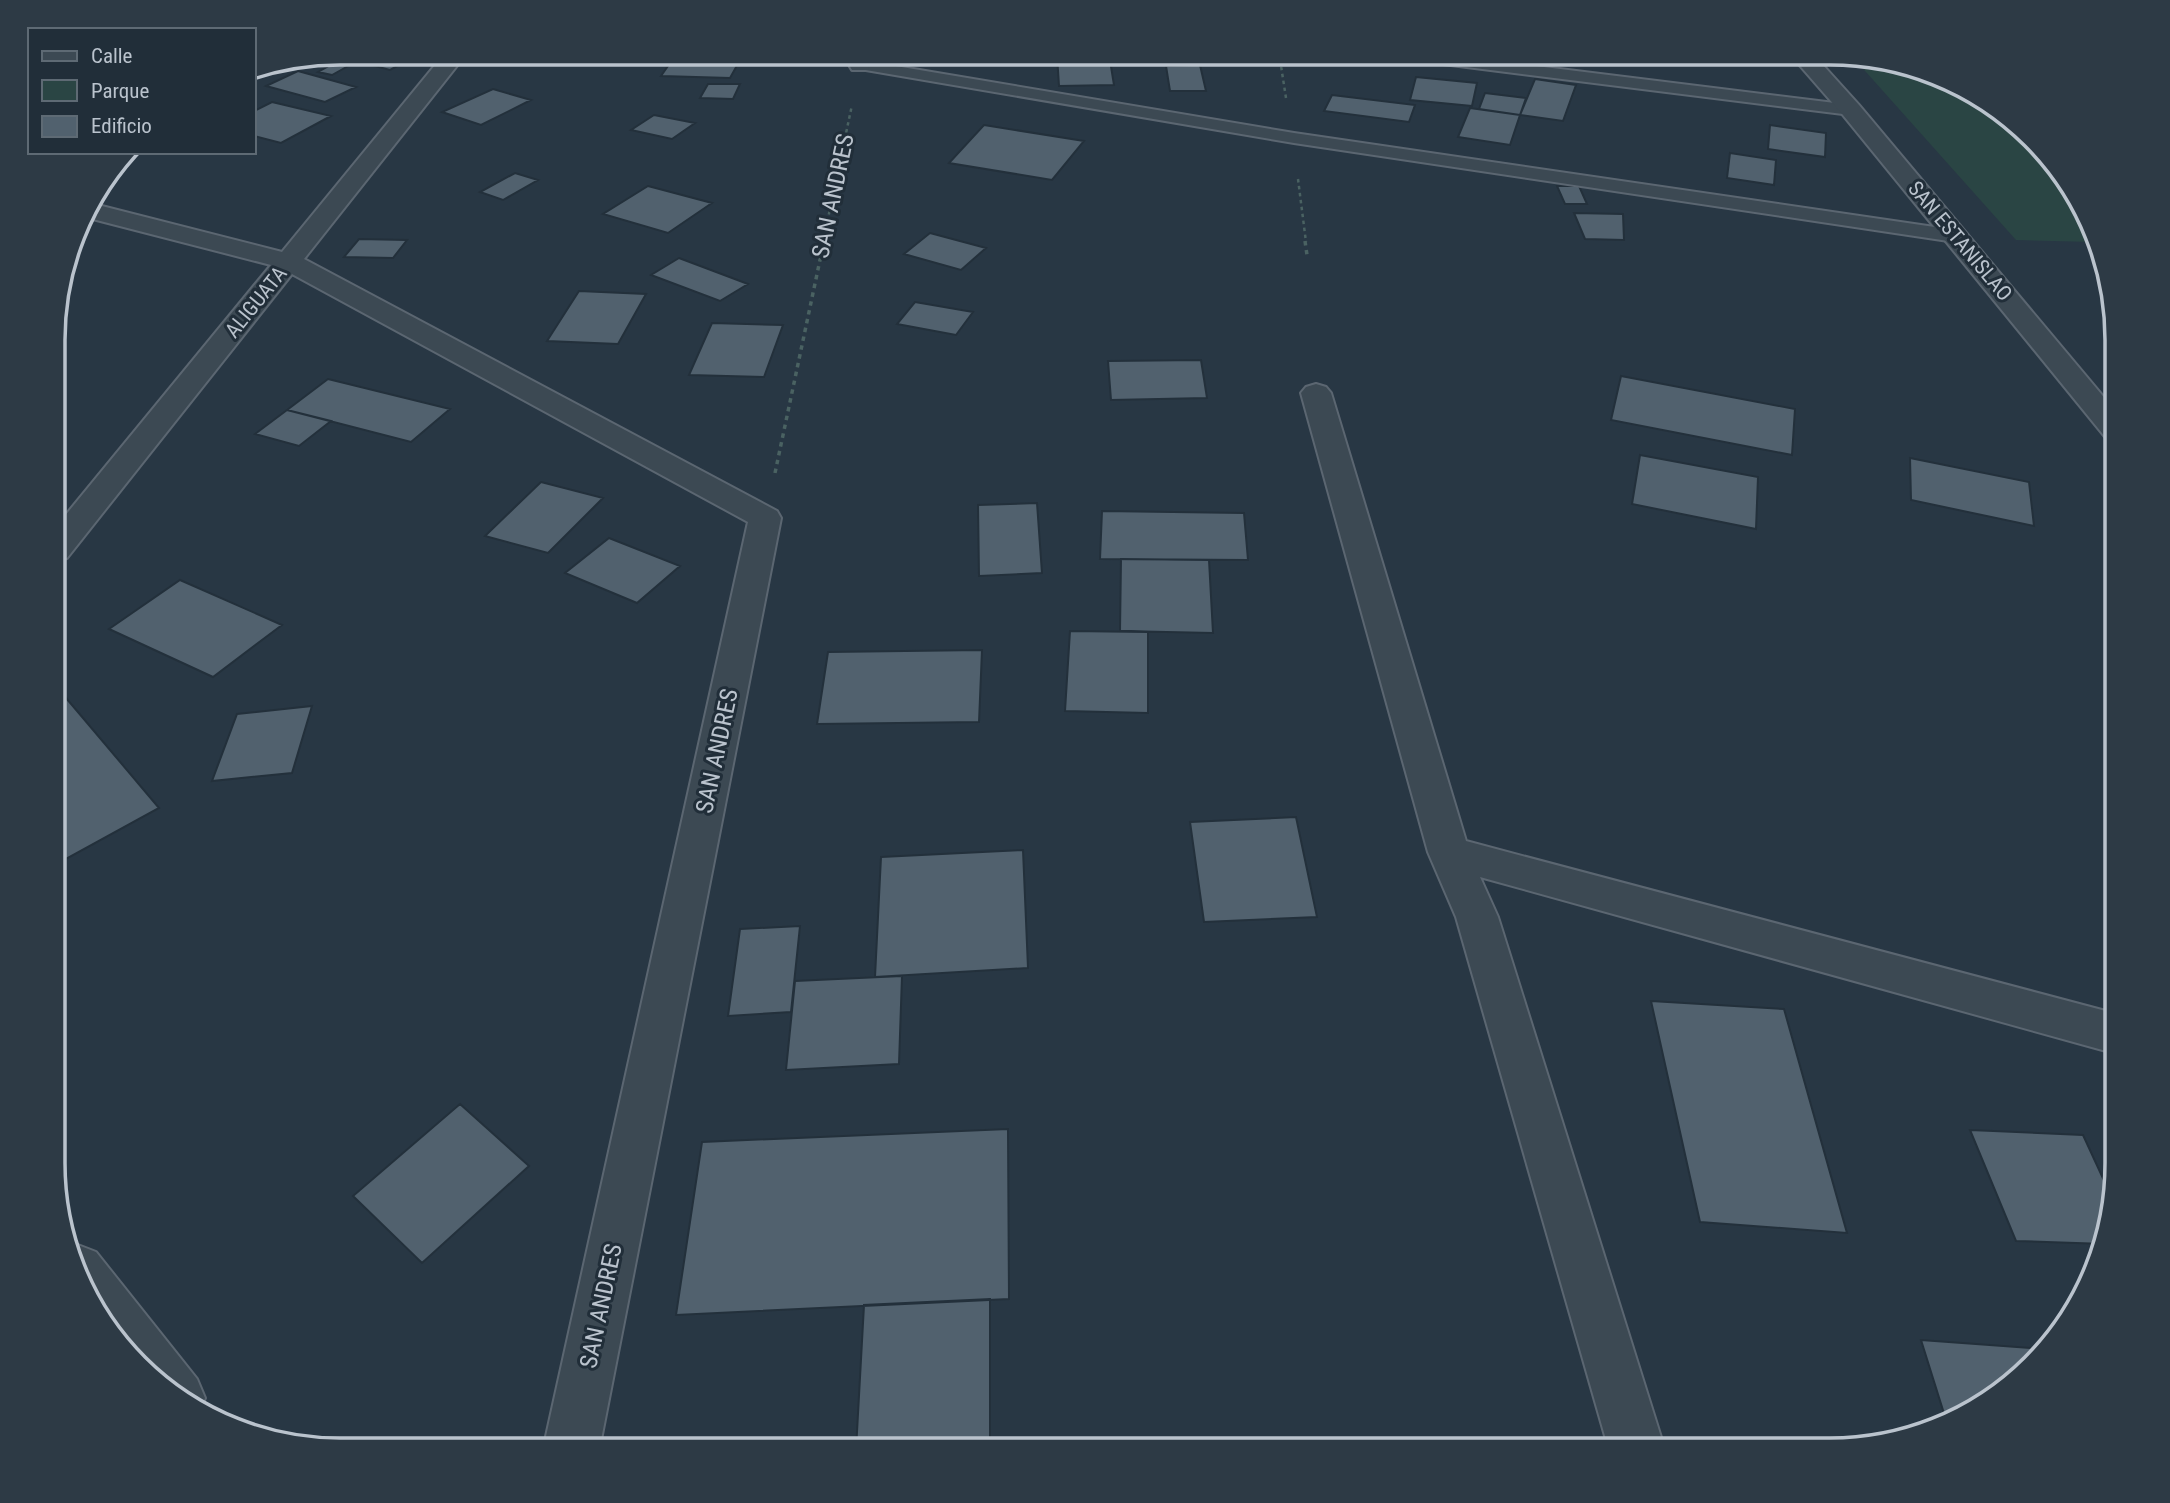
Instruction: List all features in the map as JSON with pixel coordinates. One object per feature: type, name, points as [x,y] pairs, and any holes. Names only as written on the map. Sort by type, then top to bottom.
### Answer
[{"type":"street","name":"ALIGUATA","points":[[65,538],[446,65]]},
{"type":"street","name":"SAN ESTANISLAO","points":[[1811,65],[2105,417]]},
{"type":"street","points":[[96,212],[288,261],[765,518]]},
{"type":"street","points":[[1316,393],[1450,852],[1477,917],[1633,1438]]},
{"type":"street","name":"SAN ANDRES","points":[[573,1438],[765,518]]},
{"type":"street","points":[[1450,852],[2105,1031]]},
{"type":"street","points":[[101,1300],[151,1364]]},
{"type":"lane","points":[[894,65],[1294,138],[1955,236]]},
{"type":"lane","points":[[1491,65],[1851,110]]},
{"type":"path","name":"SAN ANDRES","points":[[765,518],[860,65]]},
{"type":"green space","points":[[1861,66],[1919,79],[1952,93],[1998,122],[2025,145],[2048,172],[2077,218],[2087,242],[2016,240]]},
{"type":"building","points":[[331,65],[350,65],[332,75],[318,72]]},
{"type":"building","points":[[371,65],[400,65],[390,70]]},
{"type":"building","points":[[669,65],[737,65],[730,78],[661,76]]},
{"type":"building","points":[[1058,65],[1111,65],[1114,85],[1059,86]]},
{"type":"building","points":[[1200,65],[1206,91],[1170,91],[1166,66]]},
{"type":"building","points":[[298,71],[356,87],[325,102],[266,86]]},
{"type":"building","points":[[1416,77],[1477,83],[1472,106],[1410,100]]},
{"type":"building","points":[[1535,79],[1576,85],[1563,121],[1520,115]]},
{"type":"building","points":[[708,84],[740,84],[733,99],[700,98]]},
{"type":"building","points":[[493,89],[531,100],[481,125],[442,112]]},
{"type":"building","points":[[1485,93],[1526,98],[1520,115],[1479,109]]},
{"type":"building","points":[[1332,95],[1415,105],[1409,122],[1324,111]]},
{"type":"building","points":[[272,102],[331,116],[281,143],[256,137],[256,110]]},
{"type":"building","points":[[1470,108],[1520,115],[1510,145],[1458,137]]},
{"type":"building","points":[[654,115],[695,123],[672,139],[631,130]]},
{"type":"building","points":[[984,125],[1084,141],[1052,180],[949,163]]},
{"type":"building","points":[[1770,125],[1826,133],[1825,157],[1768,149]]},
{"type":"building","points":[[1730,153],[1776,160],[1774,185],[1727,178]]},
{"type":"building","points":[[515,173],[538,180],[503,200],[480,192]]},
{"type":"building","points":[[648,186],[712,203],[668,233],[603,214]]},
{"type":"building","points":[[1557,186],[1579,186],[1587,204],[1565,204]]},
{"type":"building","points":[[1574,213],[1623,214],[1624,240],[1585,239]]},
{"type":"building","points":[[930,233],[986,248],[961,270],[904,254]]},
{"type":"building","points":[[359,239],[407,240],[393,258],[344,257]]},
{"type":"building","points":[[679,258],[748,284],[720,301],[651,275]]},
{"type":"building","points":[[579,291],[646,294],[618,344],[547,341]]},
{"type":"building","points":[[915,302],[973,312],[956,335],[897,324]]},
{"type":"building","points":[[712,323],[783,325],[764,377],[689,375]]},
{"type":"building","points":[[1201,360],[1207,398],[1111,400],[1108,361]]},
{"type":"building","points":[[1621,376],[1795,409],[1792,455],[1611,420]]},
{"type":"building","points":[[328,379],[450,409],[411,442],[287,410]]},
{"type":"building","points":[[287,410],[331,421],[299,446],[255,434]]},
{"type":"building","points":[[1640,455],[1758,477],[1756,529],[1632,504]]},
{"type":"building","points":[[1910,458],[2029,482],[2034,526],[1911,500]]},
{"type":"building","points":[[541,482],[603,498],[548,553],[485,536]]},
{"type":"building","points":[[1037,503],[1042,573],[979,576],[978,505]]},
{"type":"building","points":[[1102,511],[1244,513],[1248,560],[1100,559]]},
{"type":"building","points":[[609,538],[680,566],[637,603],[565,573]]},
{"type":"building","points":[[1121,559],[1209,560],[1213,633],[1120,631]]},
{"type":"building","points":[[180,580],[282,625],[213,677],[109,629]]},
{"type":"building","points":[[1070,631],[1148,632],[1148,713],[1065,711]]},
{"type":"building","points":[[982,650],[979,722],[817,724],[828,652]]},
{"type":"building","points":[[65,697],[159,808],[65,858]]},
{"type":"building","points":[[312,706],[292,773],[212,781],[237,714]]},
{"type":"building","points":[[1296,817],[1317,917],[1204,922],[1190,822]]},
{"type":"building","points":[[1023,850],[1028,968],[875,977],[881,857]]},
{"type":"building","points":[[800,926],[791,1012],[728,1016],[740,929]]},
{"type":"building","points":[[902,976],[899,1064],[786,1070],[795,981]]},
{"type":"building","points":[[1651,1001],[1784,1009],[1847,1233],[1700,1222]]},
{"type":"building","points":[[460,1104],[529,1166],[422,1263],[353,1196]]},
{"type":"building","points":[[1008,1129],[1009,1299],[676,1315],[702,1142]]},
{"type":"building","points":[[1970,1130],[2083,1135],[2105,1183],[2093,1244],[2016,1241]]},
{"type":"building","points":[[990,1299],[990,1438],[857,1438],[864,1305]]},
{"type":"building","points":[[1921,1340],[2034,1348],[2012,1370],[1983,1392],[1944,1413]]}]
